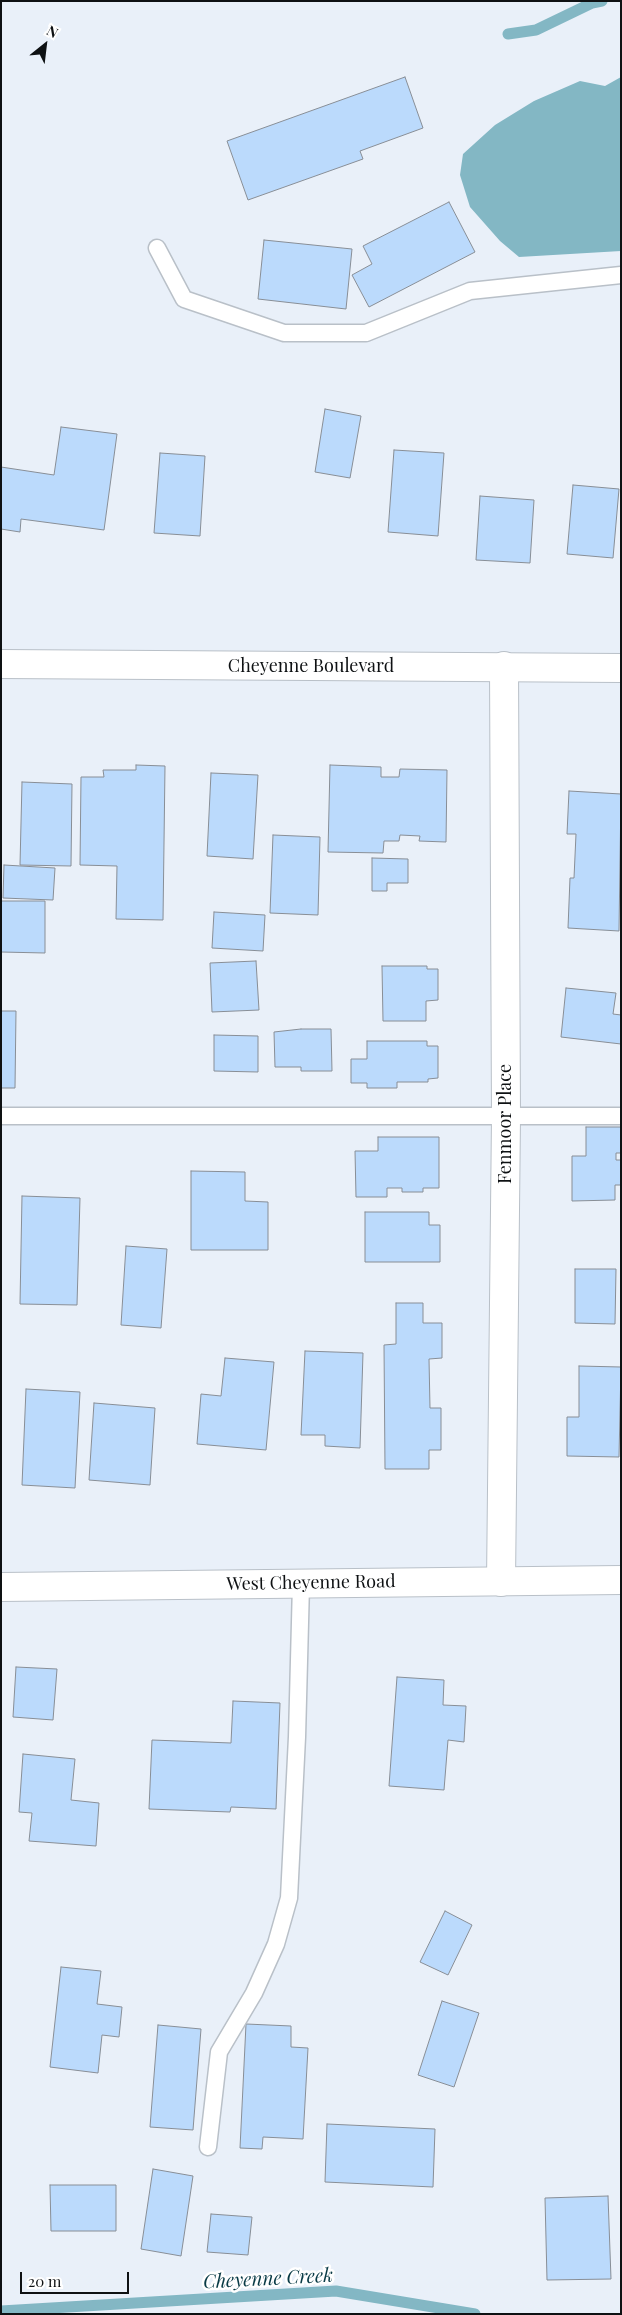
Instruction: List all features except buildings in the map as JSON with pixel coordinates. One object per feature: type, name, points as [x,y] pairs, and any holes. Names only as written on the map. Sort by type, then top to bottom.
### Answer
[{"type":"main road","name":"Cheyenne Boulevard","points":[[1,664],[621,668]]},
{"type":"main road","name":"Fenmoor Place","points":[[502,1582],[506,1117],[504,666]]},
{"type":"main road","name":"West Cheyenne Road","points":[[1,1586],[621,1580]]},
{"type":"lane","points":[[156,248],[184,299],[284,333],[366,333],[470,291],[621,275]]},
{"type":"lane","points":[[1,1116],[621,1116]]},
{"type":"lane","points":[[208,2147],[219,2052],[254,1993],[276,1944],[289,1898],[297,1737],[301,1584]]},
{"type":"water","points":[[621,77],[621,251],[519,257],[500,241],[470,207],[460,175],[463,154],[495,125],[534,101],[580,81],[605,86]]},
{"type":"waterway","points":[[508,34],[536,30],[592,3],[602,1]]},
{"type":"waterway","name":"Cheyenne Creek","points":[[1,2311],[336,2291],[475,2314]]}]
